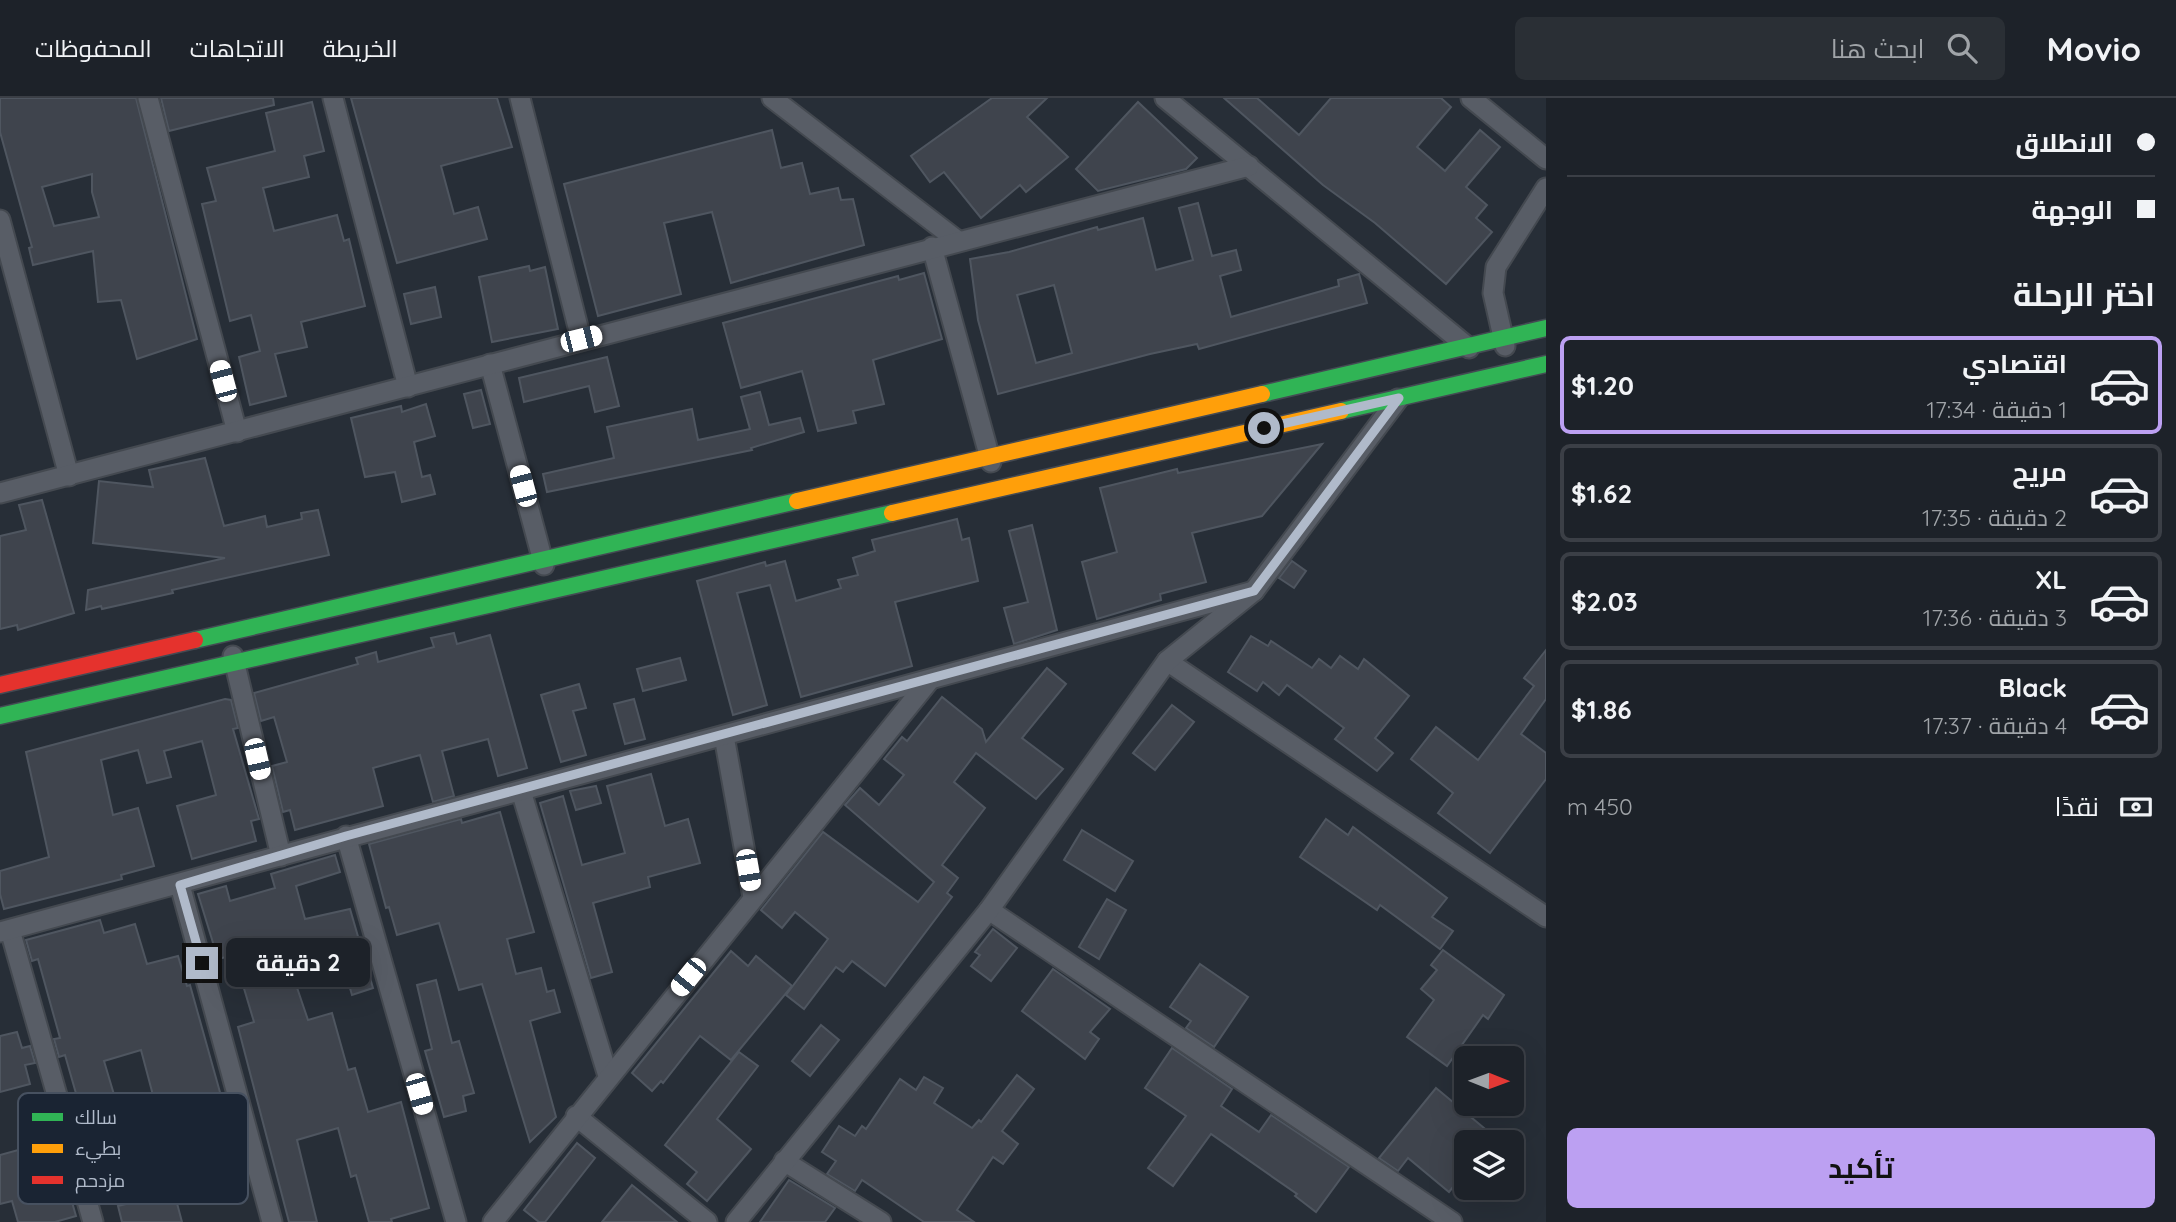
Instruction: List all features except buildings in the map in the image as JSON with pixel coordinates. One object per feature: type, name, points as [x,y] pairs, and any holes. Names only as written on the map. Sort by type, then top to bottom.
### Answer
[{"type":"highway","points":[[0,685],[1546,328]]},
{"type":"highway","points":[[0,716],[1546,364]]},
{"type":"street","points":[[148,98],[237,432]]},
{"type":"street","points":[[333,98],[408,387]]},
{"type":"street","points":[[520,98],[581,339]]},
{"type":"street","points":[[772,98],[958,241]]},
{"type":"street","points":[[1165,98],[1469,346],[1478,380]]},
{"type":"street","points":[[1471,98],[1546,159]]},
{"type":"street","points":[[0,494],[581,339],[1249,166]]},
{"type":"street","points":[[1511,372],[1493,293],[1496,267],[1546,188]]},
{"type":"street","points":[[0,220],[69,476]]},
{"type":"street","points":[[932,247],[990,457],[996,489]]},
{"type":"street","points":[[736,1222],[989,910],[1167,661],[1254,591],[1399,398],[1395,363]]},
{"type":"street","points":[[490,364],[543,559],[549,591]]},
{"type":"street","points":[[54,1093],[5,931],[180,885],[346,836],[928,682],[1254,591]]},
{"type":"street","points":[[228,632],[281,856]]},
{"type":"street","points":[[1167,661],[1546,917]]},
{"type":"street","points":[[493,1222],[928,682]]},
{"type":"street","points":[[724,736],[753,897]]},
{"type":"street","points":[[521,791],[608,1076]]},
{"type":"street","points":[[346,836],[456,1222]]},
{"type":"street","points":[[180,885],[237,1093]]},
{"type":"street","points":[[989,910],[1452,1222]]},
{"type":"street","points":[[576,1116],[707,1222]]},
{"type":"street","points":[[248,1134],[272,1222]]},
{"type":"street","points":[[784,1161],[881,1222]]},
{"type":"street","points":[[88,1204],[93,1222]]},
{"type":"traffic: fast","points":[[1262,394],[1546,328]]},
{"type":"traffic: fast","points":[[1341,411],[1546,364]]},
{"type":"traffic: fast","points":[[195,640],[797,501]]},
{"type":"traffic: fast","points":[[0,716],[892,513]]},
{"type":"traffic: slow","points":[[797,501],[1262,394]]},
{"type":"traffic: slow","points":[[892,513],[1341,411]]},
{"type":"traffic: jam","points":[[0,685],[195,640]]},
{"type":"route","points":[[202,963],[180,885],[346,836],[928,682],[1254,591],[1399,398],[1264,428]]}]
